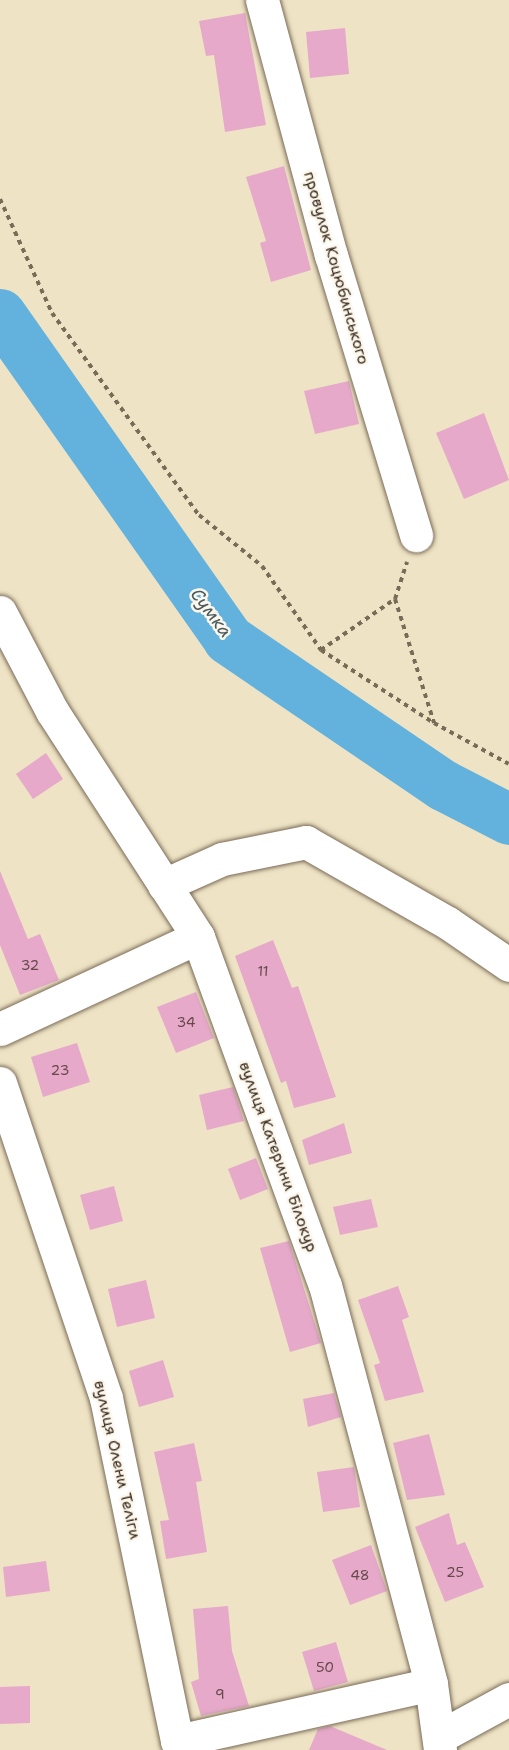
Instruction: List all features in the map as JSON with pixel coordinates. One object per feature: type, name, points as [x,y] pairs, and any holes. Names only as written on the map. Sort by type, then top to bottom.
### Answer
[{"type":"street","name":"провулок Коцюбинського","points":[[262,0],[331,255],[416,535]]},
{"type":"street","name":"вулиця Катерини Білокур","points":[[0,612],[52,711],[198,937],[325,1285],[431,1684],[440,1744]]},
{"type":"street","points":[[164,885],[222,859],[306,842],[448,923],[509,965]]},
{"type":"street","points":[[0,1029],[198,937]]},
{"type":"street","name":"вулиця Олени Теліги","points":[[0,1083],[106,1398],[185,1746]]},
{"type":"street","points":[[185,1746],[431,1684]]},
{"type":"street","points":[[440,1744],[509,1699]]},
{"type":"path","points":[[0,199],[52,313],[199,514],[262,566],[321,650],[434,723],[509,764]]},
{"type":"path","points":[[321,650],[394,599],[416,535]]},
{"type":"path","points":[[394,599],[434,723]]},
{"type":"building","points":[[245,13],[266,125],[225,132],[214,55],[206,56],[199,21]]},
{"type":"building","points":[[345,28],[349,74],[310,78],[306,32]]},
{"type":"building","points":[[284,166],[311,270],[271,282],[260,243],[266,241],[246,177]]},
{"type":"building","points":[[349,381],[359,424],[315,434],[304,391]]},
{"type":"building","points":[[484,413],[509,480],[464,499],[436,433]]},
{"type":"building","points":[[46,753],[63,779],[33,799],[16,774]]},
{"type":"building","points":[[0,871],[28,939],[40,934],[59,980],[20,995],[0,945]]},
{"type":"building","points":[[273,940],[292,988],[298,986],[336,1097],[294,1108],[286,1081],[281,1083],[235,956]]},
{"type":"building","points":[[196,992],[214,1038],[176,1053],[157,1007]]},
{"type":"building","points":[[77,1043],[90,1082],[43,1097],[31,1057]]},
{"type":"building","points":[[233,1087],[244,1121],[207,1130],[199,1095]]},
{"type":"building","points":[[344,1123],[352,1153],[309,1165],[302,1140]]},
{"type":"building","points":[[256,1158],[268,1189],[240,1200],[228,1169]]},
{"type":"building","points":[[114,1186],[123,1221],[90,1230],[80,1195]]},
{"type":"building","points":[[371,1199],[378,1227],[340,1235],[333,1207]]},
{"type":"building","points":[[289,1241],[321,1343],[290,1352],[260,1248]]},
{"type":"building","points":[[146,1280],[155,1318],[117,1327],[108,1289]]},
{"type":"building","points":[[398,1286],[409,1317],[402,1320],[424,1392],[385,1401],[374,1365],[380,1363],[358,1300]]},
{"type":"building","points":[[163,1360],[174,1397],[139,1407],[129,1371]]},
{"type":"building","points":[[334,1393],[341,1417],[308,1427],[303,1399]]},
{"type":"building","points":[[429,1434],[445,1495],[407,1500],[393,1443]]},
{"type":"building","points":[[194,1443],[202,1481],[196,1482],[207,1552],[166,1559],[160,1521],[169,1520],[154,1452]]},
{"type":"building","points":[[354,1467],[360,1507],[323,1512],[317,1472]]},
{"type":"building","points":[[449,1513],[457,1545],[465,1542],[484,1587],[445,1602],[415,1527]]},
{"type":"building","points":[[371,1545],[387,1591],[350,1605],[332,1560]]},
{"type":"building","points":[[46,1561],[50,1591],[6,1597],[3,1567]]},
{"type":"building","points":[[228,1606],[232,1651],[249,1706],[201,1716],[191,1682],[199,1679],[193,1609]]},
{"type":"building","points":[[336,1642],[348,1682],[314,1691],[302,1652]]},
{"type":"building","points":[[30,1686],[30,1723],[0,1724],[0,1687]]},
{"type":"building","points":[[330,1726],[387,1750],[309,1750],[318,1729]]},
{"type":"waterway","name":"Сумка","points":[[0,314],[228,639],[443,785],[509,819]]}]
